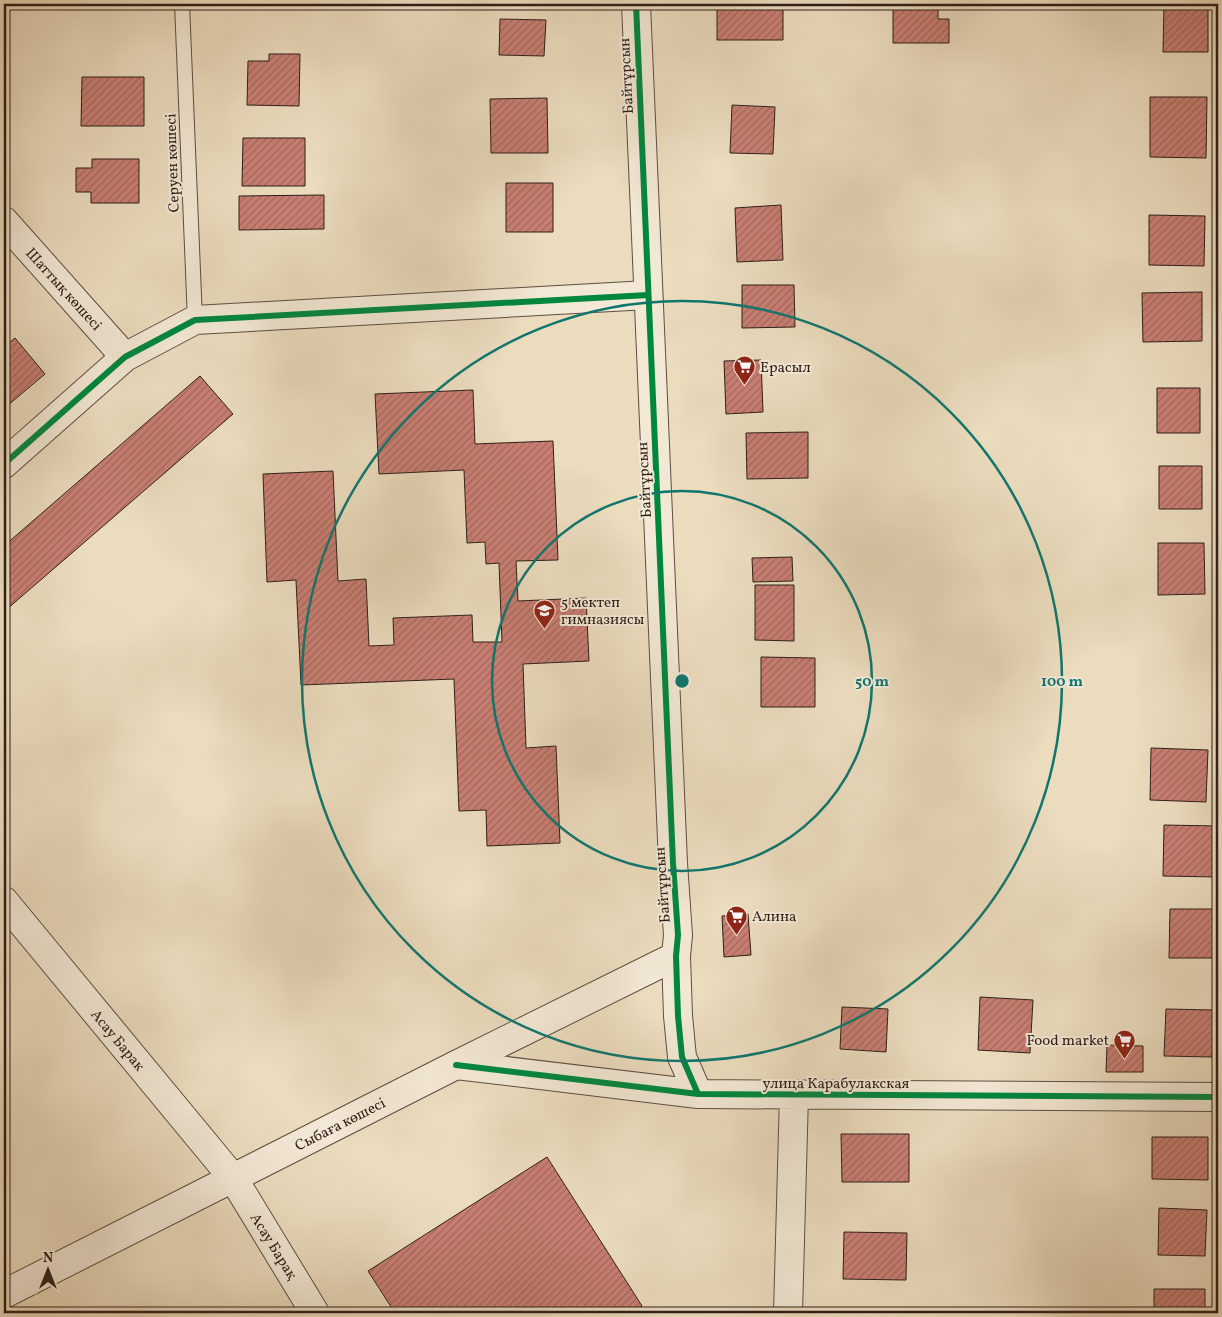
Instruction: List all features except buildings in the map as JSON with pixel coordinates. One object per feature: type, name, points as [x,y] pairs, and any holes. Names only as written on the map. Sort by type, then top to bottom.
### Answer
[{"type":"street","name":"Байтұрсын","points":[[636,4],[678,935],[676,956],[678,1016],[682,1057],[698,1094]]},
{"type":"street","name":"Шаттық көшесі","points":[[4,221],[125,357]]},
{"type":"street","points":[[4,464],[125,357],[195,320],[648,295]]},
{"type":"street","name":"Асау Барак","points":[[4,902],[232,1178]]},
{"type":"street","name":"Сыбаға көшесі","points":[[4,1294],[676,956]]},
{"type":"street","name":"улица Карабулакская","points":[[456,1065],[698,1094],[1218,1097]]},
{"type":"street","points":[[788,1313],[794,1096]]},
{"type":"street","name":"Асау Барақ","points":[[232,1178],[315,1313]]},
{"type":"lane","name":"Серуен көшесі","points":[[182,4],[195,320]]},
{"type":"cycle path","points":[[636,4],[673,863],[678,935],[676,956],[678,1016],[682,1057],[698,1094]]},
{"type":"cycle path","points":[[4,464],[125,357],[195,320],[648,295]]},
{"type":"cycle path","points":[[456,1065],[698,1094],[1218,1097]]},
{"type":"place","name":"Ерасыл","points":[[744,386]]},
{"type":"place","name":"5 мектеп гимназиясы","points":[[545,630]]},
{"type":"place","name":"Алина","points":[[736,935]]},
{"type":"place","name":"Food market","points":[[1125,1059]]}]
